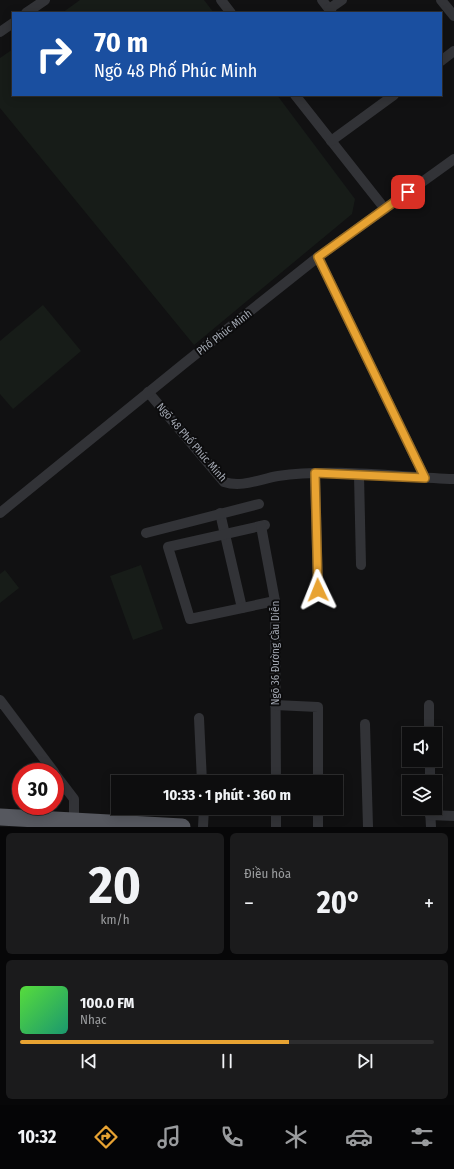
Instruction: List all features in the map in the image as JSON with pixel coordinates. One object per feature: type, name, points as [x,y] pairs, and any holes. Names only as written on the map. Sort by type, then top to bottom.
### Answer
[{"type":"highway","points":[[0,817],[182,827]]},
{"type":"street","points":[[221,0],[230,12]]},
{"type":"street","points":[[322,0],[330,11],[342,0]]},
{"type":"street","points":[[441,0],[454,16]]},
{"type":"street","points":[[27,12],[40,2]]},
{"type":"street","points":[[0,32],[12,24]]},
{"type":"street","points":[[442,60],[454,51]]},
{"type":"street","points":[[296,96],[384,209]]},
{"type":"street","points":[[331,141],[393,96]]},
{"type":"street","name":"Phố Phúc Minh","points":[[0,513],[148,392],[318,257],[454,159]]},
{"type":"street","points":[[318,257],[425,478]]},
{"type":"street","name":"Ngõ 48 Phố Phúc Minh","points":[[148,392],[224,482],[235,486],[271,477],[303,473],[454,479]]},
{"type":"street","points":[[315,473],[318,590]]},
{"type":"street","points":[[359,475],[361,565]]},
{"type":"street","points":[[146,533],[259,504]]},
{"type":"street","points":[[220,513],[242,608]]},
{"type":"street","name":"Ngõ 36 Đường Cầu Diễn","points":[[225,534],[263,526],[275,601],[276,775]]},
{"type":"street","points":[[225,534],[168,547],[190,619],[275,601]]},
{"type":"street","points":[[0,700],[47,763]]},
{"type":"street","points":[[275,705],[318,707],[318,775]]},
{"type":"street","points":[[429,705],[429,727]]},
{"type":"street","points":[[199,718],[202,775]]},
{"type":"street","points":[[365,724],[368,827]]},
{"type":"street","points":[[64,786],[74,798],[74,820]]},
{"type":"street","points":[[442,814],[454,816]]},
{"type":"street","points":[[203,827],[204,815]]},
{"type":"street","points":[[276,815],[276,827]]},
{"type":"street","points":[[318,815],[318,827]]},
{"type":"street","points":[[430,815],[430,827]]},
{"type":"shaded area","points":[[80,0],[204,0],[213,12],[63,12]]},
{"type":"shaded area","points":[[12,50],[12,96],[278,96],[355,199],[352,214],[194,345],[0,108],[0,58]]},
{"type":"shaded area","points":[[43,305],[81,351],[13,409],[0,394],[0,341]]},
{"type":"shaded area","points":[[141,565],[163,629],[133,640],[110,576]]},
{"type":"shaded area","points":[[5,570],[19,588],[0,603],[0,574]]},
{"type":"route","points":[[318,590],[315,473],[425,478],[318,257],[408,192]]}]
